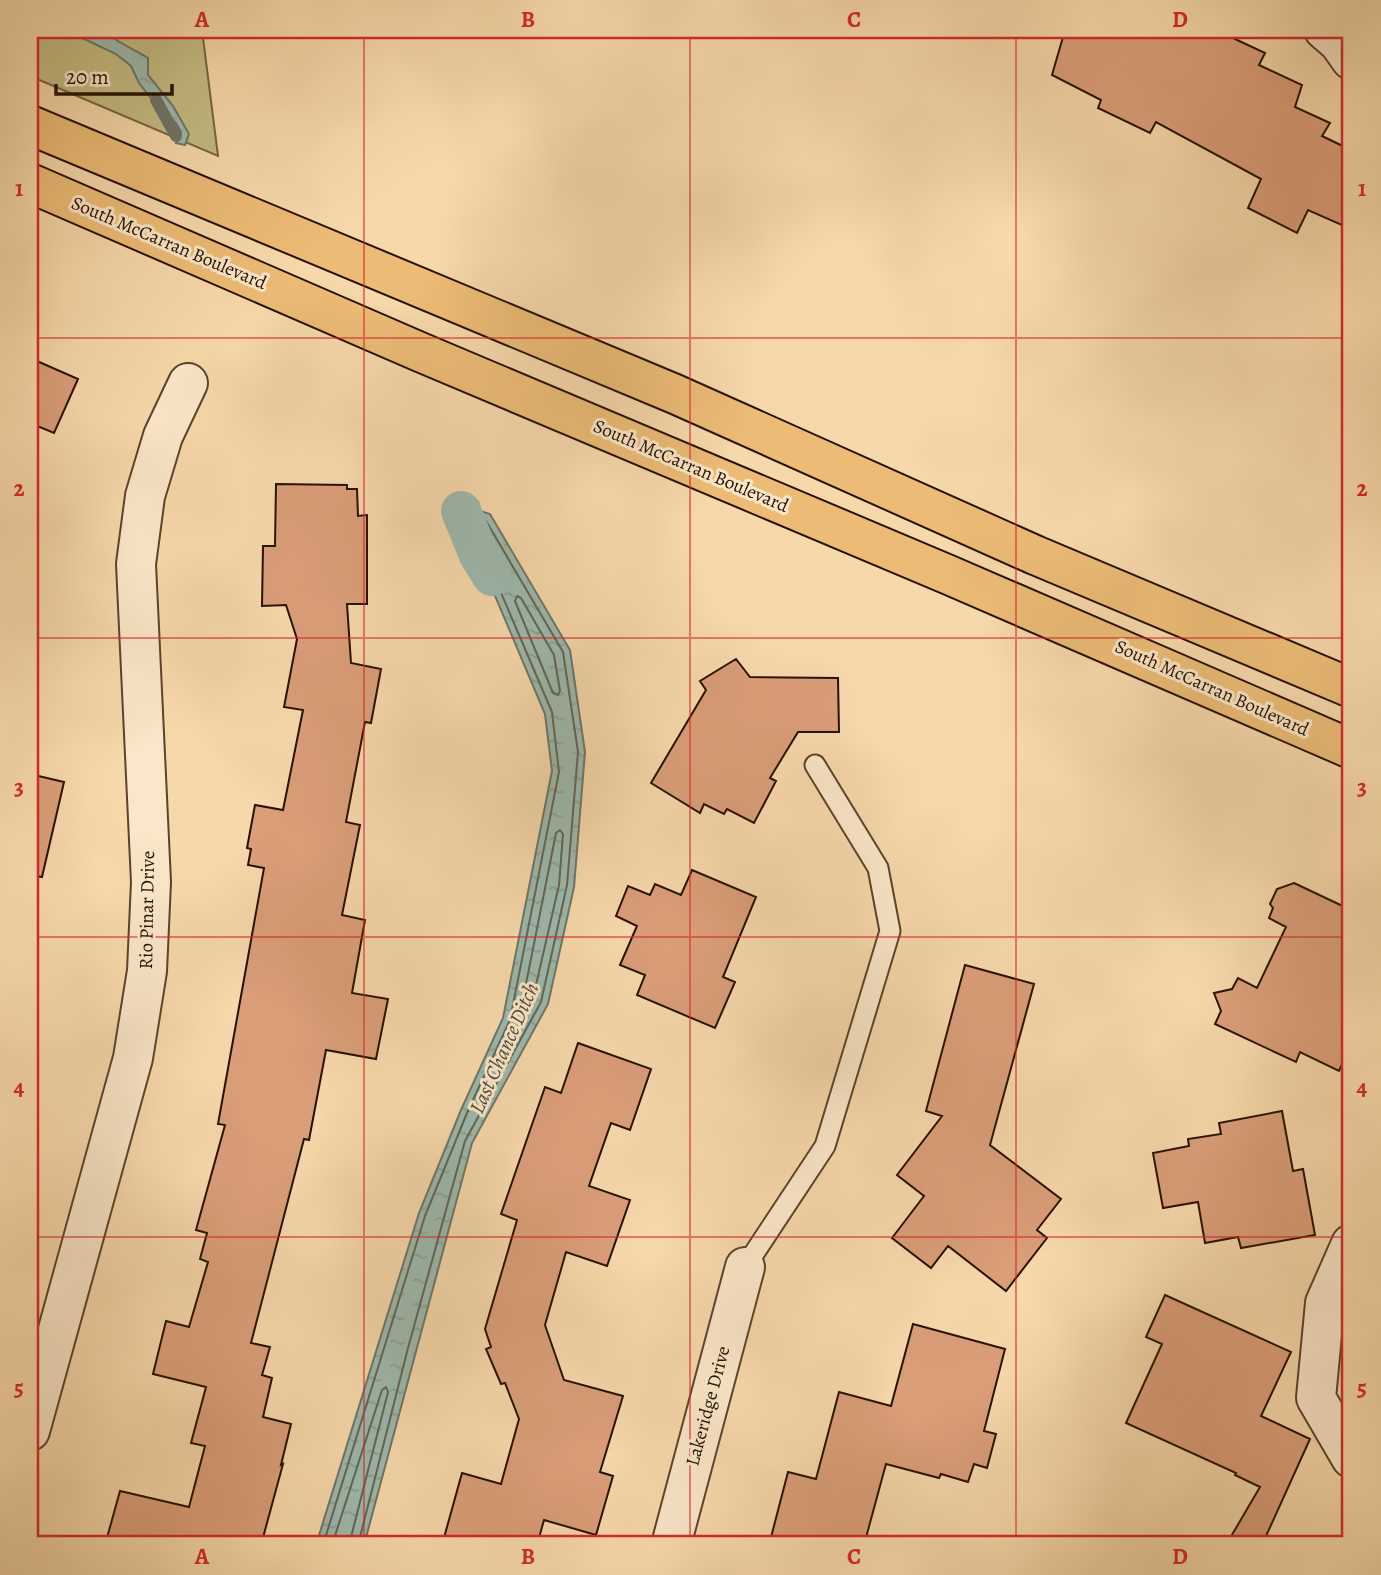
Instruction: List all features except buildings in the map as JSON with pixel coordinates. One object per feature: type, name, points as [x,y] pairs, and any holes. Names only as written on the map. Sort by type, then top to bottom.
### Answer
[{"type":"main road","points":[[30,125],[675,394],[1035,555],[1351,688]]},
{"type":"main road","name":"South McCarran Boulevard","points":[[30,183],[420,352],[974,585],[1351,750]]},
{"type":"street","points":[[1324,30],[1339,43],[1351,60]]},
{"type":"street","name":"Rio Pinar Drive","points":[[30,1431],[133,1058],[147,971],[151,882],[136,564],[145,496],[163,436],[188,383]]},
{"type":"street","points":[[1351,1244],[1325,1303],[1316,1398],[1351,1458]]},
{"type":"street","name":"Lakeridge Drive","points":[[671,1545],[745,1267]]},
{"type":"lane","points":[[745,1267],[825,1146],[890,931],[878,868],[815,765]]},
{"type":"shaded area","points":[[30,30],[202,30],[218,156],[30,76]]},
{"type":"water","points":[[78,30],[103,30],[148,58],[148,75],[173,106],[189,134],[185,145],[176,143],[181,132],[176,123],[164,115],[139,83],[131,66],[116,54],[82,38]]},
{"type":"water","points":[[478,502],[480,511],[490,514],[570,650],[585,752],[574,887],[548,1004],[472,1143],[364,1545],[316,1545],[419,1213],[461,1110],[503,1018],[552,771],[545,714],[468,532],[471,517],[466,508]]},
{"type":"waterway","name":"Last Chance Ditch","points":[[156,100],[176,136]]},
{"type":"waterway","name":"Last Chance Ditch","points":[[461,511],[479,555],[492,576]]}]
